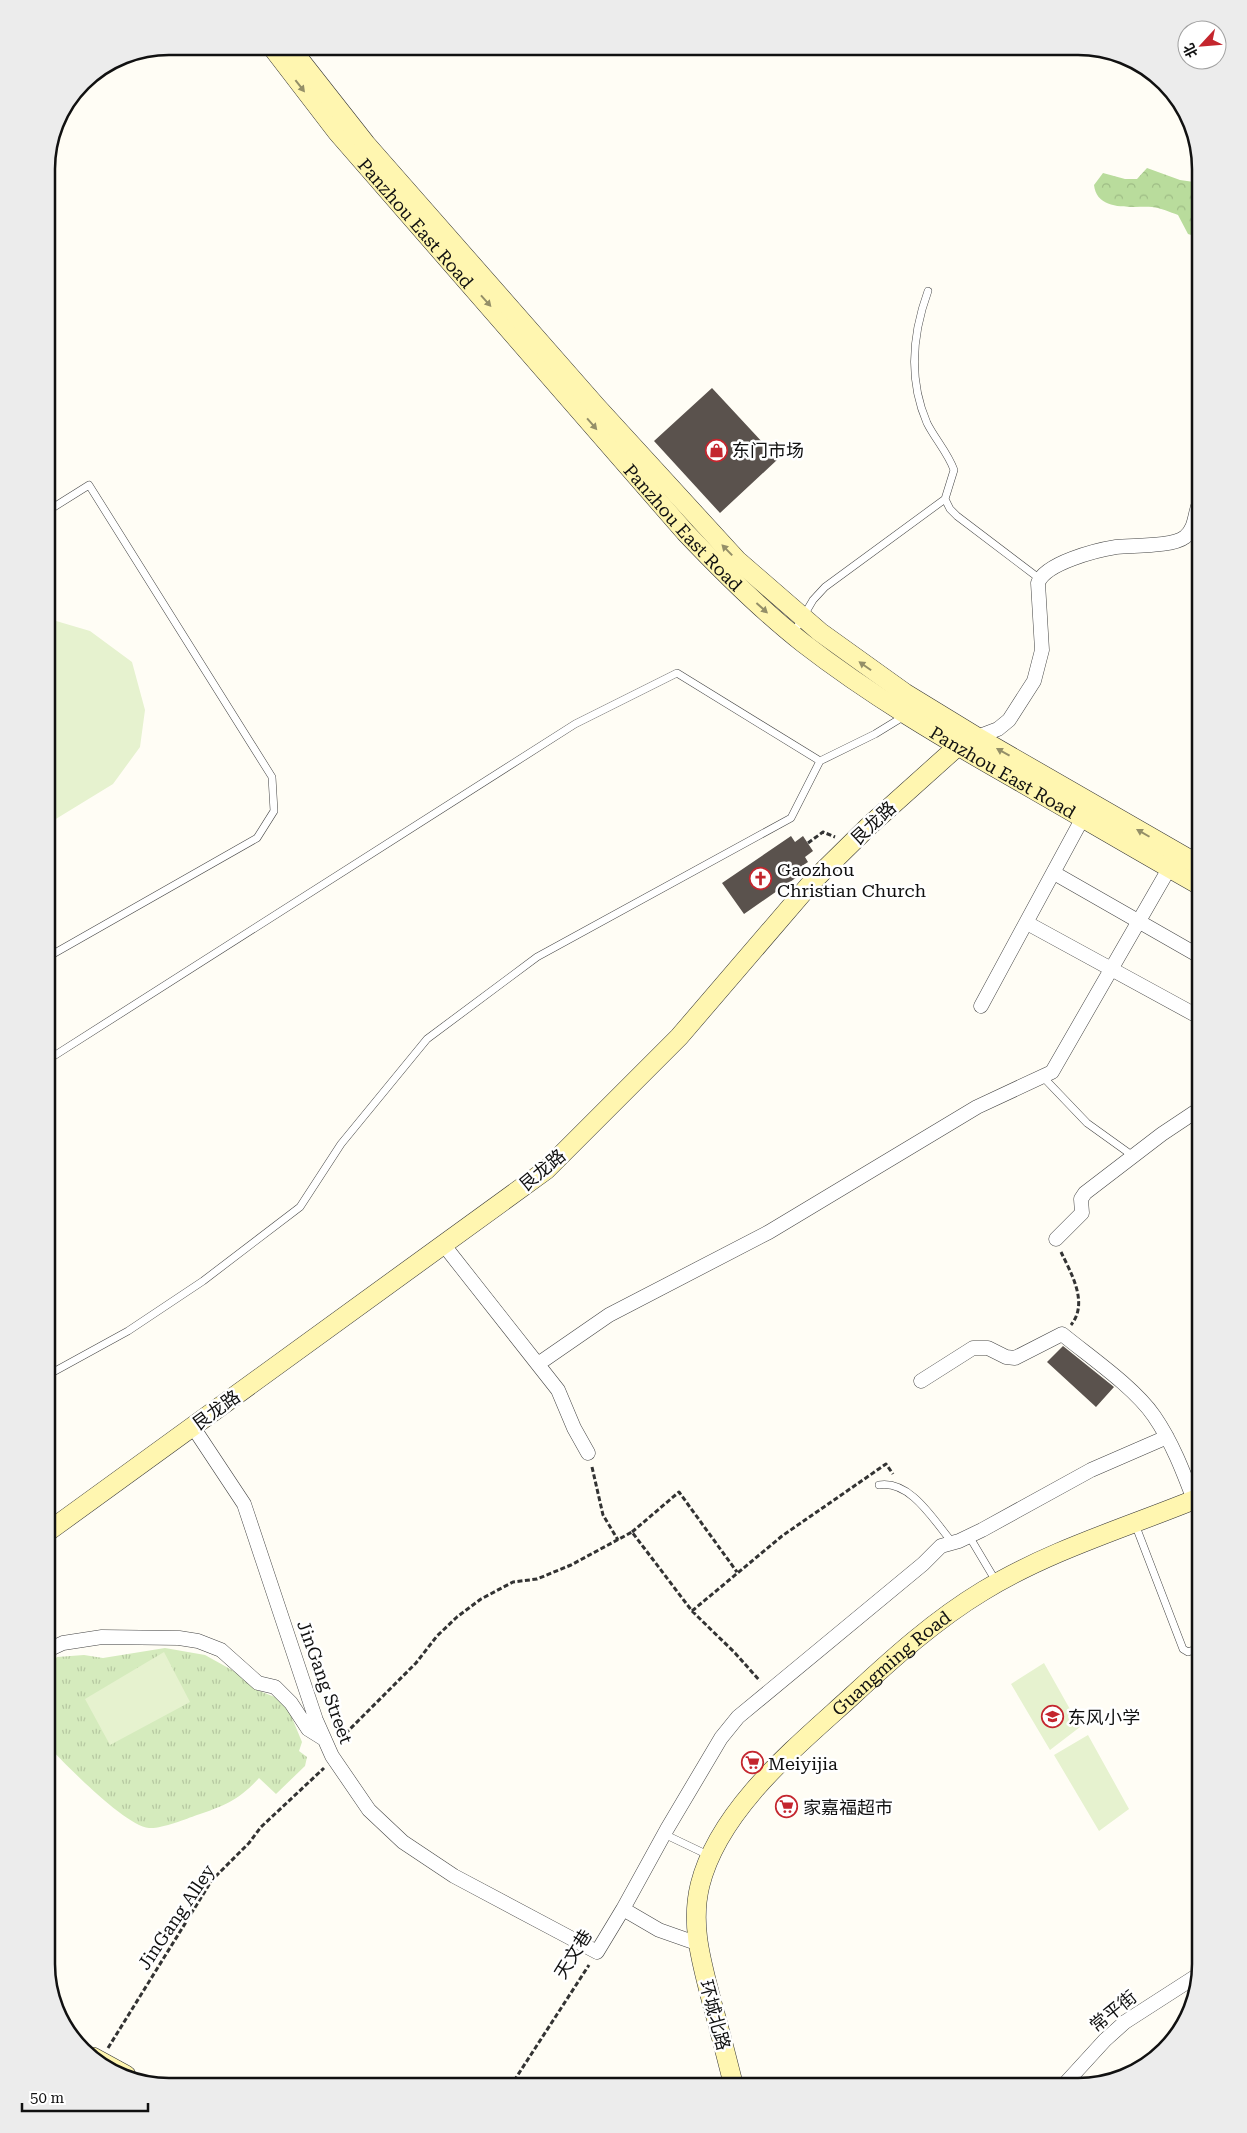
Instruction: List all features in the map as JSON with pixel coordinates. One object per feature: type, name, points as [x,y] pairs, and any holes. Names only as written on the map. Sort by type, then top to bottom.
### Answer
[{"type":"main road","name":"Panzhou East Road","points":[[278,55],[337,132],[685,532],[720,569],[793,634],[872,694],[958,746],[1087,810]]},
{"type":"main road","name":"Panzhou East Road","points":[[296,55],[366,144],[703,525],[737,560],[802,617],[862,663],[1087,810],[1173,860],[1192,878]]},
{"type":"main road","name":"艮龙路","points":[[55,1527],[546,1170],[679,1037],[812,882],[849,845],[958,746],[977,737]]},
{"type":"main road","name":"Panzhou East Road","points":[[1173,860],[1192,864]]},
{"type":"main road","name":"Guangming Road","points":[[696,1943],[696,1915],[700,1885],[723,1831],[750,1795],[798,1746],[903,1650],[955,1609],[997,1583],[1050,1557],[1192,1501]]},
{"type":"main road","name":"环城北路","points":[[696,1943],[732,2078]]},
{"type":"street","points":[[977,737],[998,729],[1009,720],[1034,681],[1042,650],[1040,579],[1050,568],[1063,562],[1114,547],[1179,540],[1192,526]]},
{"type":"street","points":[[980,1006],[1087,810]]},
{"type":"street","points":[[538,1364],[609,1315],[769,1232],[977,1107],[1044,1077],[1054,1069],[1173,860]]},
{"type":"street","points":[[1054,873],[1192,952]]},
{"type":"street","points":[[1027,923],[1192,1013]]},
{"type":"street","points":[[1056,1239],[1082,1213],[1083,1195],[1133,1156],[1192,1114]]},
{"type":"street","points":[[443,1244],[558,1390],[574,1428],[588,1453]]},
{"type":"street","points":[[921,1381],[973,1348],[988,1348],[1006,1357],[1015,1358],[1062,1334],[1145,1405],[1167,1437],[1192,1487]]},
{"type":"street","name":"JinGang Street","points":[[193,1427],[244,1504],[310,1704],[329,1750],[369,1810],[403,1842],[454,1876],[598,1952]]},
{"type":"street","name":"天文巷","points":[[598,1952],[664,1834],[721,1738],[738,1717],[923,1564],[934,1551],[969,1536],[1066,1482],[1167,1437]]},
{"type":"street","points":[[55,1646],[63,1643],[102,1637],[179,1638],[198,1641],[221,1650],[258,1683],[275,1687],[292,1702],[308,1729],[329,1750]]},
{"type":"street","points":[[623,1909],[659,1930],[696,1943]]},
{"type":"street","name":"常平街","points":[[1070,2078],[1098,2047],[1125,2022],[1191,1979]]},
{"type":"lane","points":[[928,291],[918,318],[914,346],[914,380],[927,422],[954,470],[946,499],[950,509],[956,516],[1040,579]]},
{"type":"lane","points":[[55,506],[89,485],[272,777],[274,811],[257,838],[55,953]]},
{"type":"lane","points":[[793,634],[813,600],[825,587],[946,499]]},
{"type":"lane","points":[[55,1055],[567,729],[677,673],[820,761]]},
{"type":"lane","points":[[55,1372],[135,1326],[203,1281],[300,1207],[341,1144],[428,1039],[537,957],[791,818],[820,761],[875,734],[922,703]]},
{"type":"lane","points":[[1044,1077],[1087,1123],[1133,1156]]},
{"type":"lane","points":[[879,1485],[896,1486],[909,1494],[952,1542]]},
{"type":"lane","points":[[1135,1524],[1182,1649],[1188,1652],[1192,1650]]},
{"type":"lane","points":[[969,1536],[997,1583]]},
{"type":"lane","points":[[664,1834],[711,1856]]},
{"type":"path","points":[[808,843],[823,832]]},
{"type":"path","points":[[1056,1239],[1071,1272],[1079,1306],[1077,1317],[1062,1334]]},
{"type":"path","points":[[588,1453],[603,1515],[618,1540]]},
{"type":"path","points":[[692,1611],[738,1572],[763,1554],[782,1536],[886,1464],[909,1494]]},
{"type":"path","name":"JinGang Alley","points":[[99,2054],[212,1880],[249,1843],[329,1750],[416,1663],[437,1636],[463,1612],[513,1582],[537,1579],[571,1565],[618,1540],[632,1532],[679,1492],[738,1572]]},
{"type":"path","points":[[632,1532],[692,1611],[736,1653],[768,1691]]},
{"type":"path","name":"天文巷","points":[[516,2078],[598,1952]]},
{"type":"green space","points":[[1147,168],[1180,180],[1192,182],[1192,235],[1188,234],[1178,215],[1152,207],[1125,207],[1108,204],[1096,194],[1094,185],[1103,173],[1125,179],[1137,179]]},
{"type":"green space","points":[[55,621],[90,631],[132,662],[145,710],[140,747],[113,784],[55,819]]},
{"type":"green space","points":[[165,1648],[205,1655],[241,1675],[257,1690],[285,1701],[302,1742],[299,1751],[307,1757],[305,1766],[276,1794],[259,1778],[238,1797],[207,1812],[160,1827],[149,1828],[138,1825],[111,1806],[55,1753],[55,1660],[57,1657],[84,1655],[103,1658]]},
{"type":"green space","points":[[164,1652],[190,1702],[110,1745],[85,1699]]},
{"type":"green space","points":[[1044,1663],[1080,1727],[1050,1750],[1011,1684]]},
{"type":"green space","points":[[1088,1735],[1129,1809],[1099,1831],[1054,1755]]},
{"type":"building","name":"东门市场","points":[[712,388],[778,459],[720,513],[654,441]]},
{"type":"building","name":"Gaozhou Christian Church","points":[[791,836],[795,842],[803,836],[813,851],[805,857],[808,862],[796,870],[800,875],[744,914],[722,883]]},
{"type":"building","points":[[1063,1346],[1114,1387],[1096,1407],[1047,1362]]},
{"type":"place","name":"东门市场","points":[[716,450]]},
{"type":"place","name":"Gaozhou Christian Church","points":[[761,879]]},
{"type":"place","name":"东风小学","points":[[1052,1717]]},
{"type":"place","name":"Meiyijia","points":[[752,1763]]},
{"type":"place","name":"家嘉福超市","points":[[787,1807]]}]
